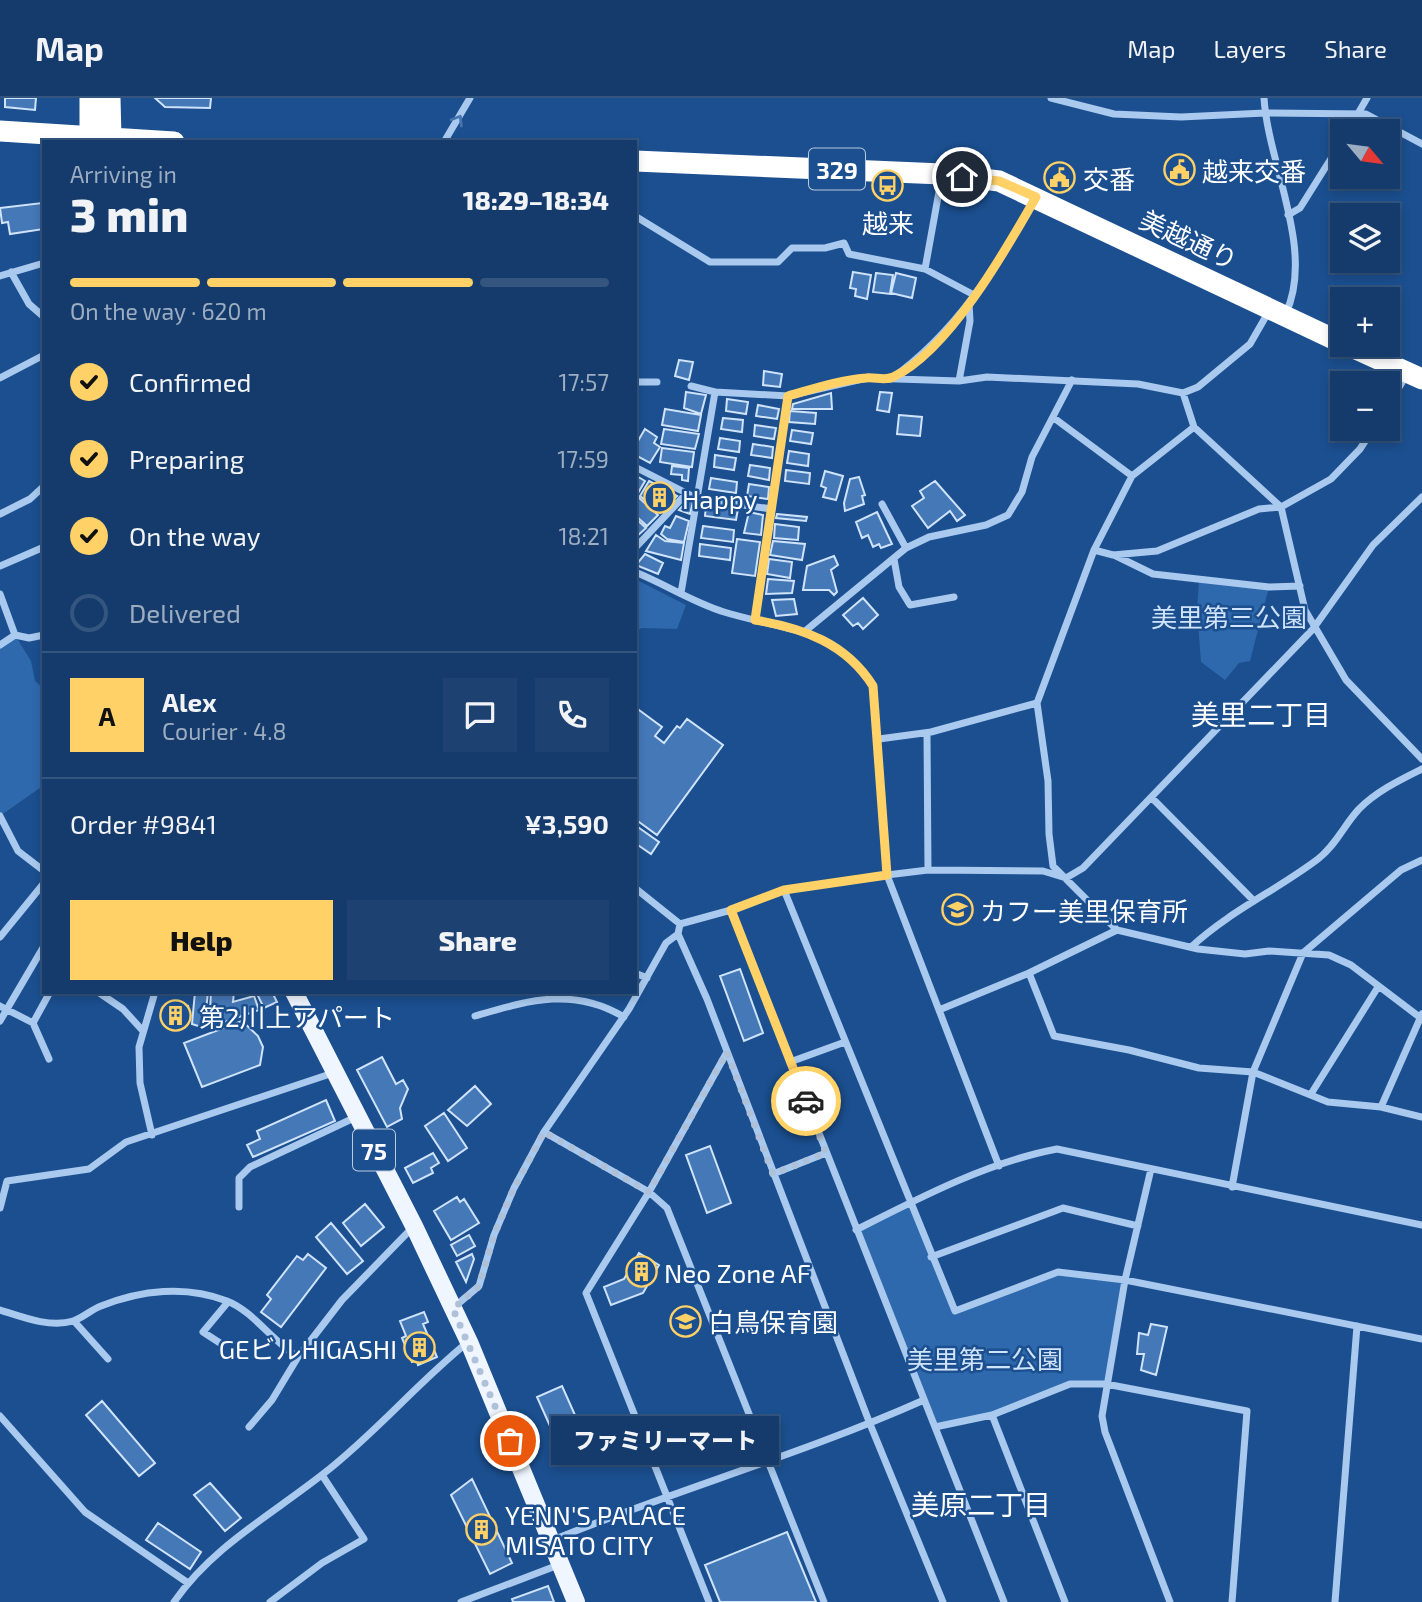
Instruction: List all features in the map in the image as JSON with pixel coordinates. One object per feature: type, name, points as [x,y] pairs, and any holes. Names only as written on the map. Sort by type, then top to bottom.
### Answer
[{"type":"highway","points":[[90,98],[100,139]]},
{"type":"highway","points":[[100,139],[110,98]]},
{"type":"highway","points":[[0,131],[125,140]]},
{"type":"highway","name":"美越通り","points":[[637,161],[942,174],[999,181],[1330,337]]},
{"type":"highway","name":"美越通り","points":[[1373,357],[1415,376]]},
{"type":"main road","name":"75","points":[[295,994],[333,1073],[414,1226],[469,1342],[576,1602]]},
{"type":"street","points":[[445,140],[470,98]]},
{"type":"street","points":[[1051,98],[1114,114],[1181,117],[1265,113],[1359,113],[1366,114],[1422,144]]},
{"type":"street","points":[[691,386],[715,392],[788,396],[867,378],[958,381],[987,377],[1073,380],[1138,384],[1183,393],[1198,387],[1250,344],[1278,313],[1292,302],[1295,280],[1288,215],[1264,98]]},
{"type":"street","points":[[1355,119],[1367,98]]},
{"type":"street","points":[[1288,215],[1300,208],[1330,160]]},
{"type":"street","points":[[925,269],[942,174]]},
{"type":"street","points":[[891,379],[925,354],[969,303],[1036,197]]},
{"type":"street","points":[[637,217],[710,262],[778,262],[793,248],[825,248],[844,243],[849,254],[925,269],[974,295]]},
{"type":"street","points":[[0,276],[42,264]]},
{"type":"street","points":[[11,272],[29,304],[42,315]]},
{"type":"street","points":[[958,381],[970,321],[969,303]]},
{"type":"street","points":[[0,378],[42,356]]},
{"type":"street","points":[[1400,393],[1415,376]]},
{"type":"street","points":[[804,632],[906,548],[929,537],[986,525],[1008,515],[1022,492],[1032,457],[1073,380]]},
{"type":"street","points":[[637,382],[657,382]]},
{"type":"street","points":[[681,593],[715,392]]},
{"type":"street","points":[[1183,393],[1194,428],[1281,507],[1313,629],[1346,680],[1422,759]]},
{"type":"street","points":[[755,620],[788,396]]},
{"type":"street","points":[[1054,418],[1132,476]]},
{"type":"street","points":[[1194,428],[1132,476],[1094,550],[1037,703],[1048,781],[1049,834],[1054,866],[1117,930],[1191,947],[1244,954],[1269,951],[1329,955],[1351,965],[1421,1017],[1381,1107]]},
{"type":"street","points":[[1114,555],[1157,551],[1259,509],[1281,507],[1331,479],[1365,441]]},
{"type":"street","points":[[637,468],[698,499],[772,509]]},
{"type":"street","points":[[0,514],[30,499],[42,487]]},
{"type":"street","points":[[637,546],[685,494]]},
{"type":"street","points":[[680,924],[731,910],[784,890],[928,870],[1043,871],[1066,878],[1083,868],[1313,629],[1373,545],[1422,497]]},
{"type":"street","points":[[882,504],[906,548]]},
{"type":"street","points":[[0,566],[42,548]]},
{"type":"street","points":[[1094,550],[1114,555],[1153,574],[1269,587],[1300,586]]},
{"type":"street","points":[[894,559],[899,587],[910,606],[954,597]]},
{"type":"street","points":[[637,573],[713,608],[804,632],[842,649],[862,668],[873,686],[879,739],[880,810],[887,875],[999,1166]]},
{"type":"street","points":[[0,594],[15,635]]},
{"type":"street","points":[[0,645],[15,635],[29,638],[42,635]]},
{"type":"street","points":[[879,739],[927,733],[1037,703]]},
{"type":"street","points":[[927,733],[928,870]]},
{"type":"street","points":[[1191,947],[1217,923],[1321,857],[1339,839],[1358,810],[1387,787],[1422,769]]},
{"type":"street","points":[[1152,798],[1254,901]]},
{"type":"street","points":[[0,816],[18,850],[42,869]]},
{"type":"street","points":[[1232,1188],[1253,1072],[1303,953],[1401,870],[1422,860]]},
{"type":"street","points":[[0,937],[42,885]]},
{"type":"street","points":[[637,890],[680,924]]},
{"type":"street","points":[[784,890],[955,1311],[1058,1272],[1125,1280],[1422,1339]]},
{"type":"street","points":[[731,910],[1004,1602]]},
{"type":"street","points":[[680,924],[678,934],[727,1052],[870,1424],[943,1602]]},
{"type":"street","points":[[939,1010],[1029,973],[1117,930]]},
{"type":"street","points":[[453,1309],[479,1286],[494,1235],[514,1188],[544,1132],[624,1017],[666,943],[678,934]]},
{"type":"street","points":[[0,1021],[4,1008],[42,951]]},
{"type":"street","points":[[1029,973],[1054,1036],[1129,1050],[1199,1069],[1253,1072],[1328,1102],[1381,1107],[1422,1117]]},
{"type":"street","points":[[637,974],[647,978]]},
{"type":"street","points":[[1311,1094],[1378,987]]},
{"type":"street","points":[[33,1023],[49,994]]},
{"type":"street","points":[[101,994],[123,1009],[144,1031]]},
{"type":"street","points":[[152,1135],[140,1083],[139,1046],[154,994]]},
{"type":"street","points":[[475,1016],[536,998],[581,1000],[624,1017]]},
{"type":"street","points":[[4,1008],[33,1023],[48,1059]]},
{"type":"street","points":[[790,1062],[845,1042]]},
{"type":"street","points":[[709,1602],[586,1293],[649,1192],[727,1052]]},
{"type":"street","points":[[0,1208],[6,1181],[89,1168],[126,1142],[333,1073]]},
{"type":"street","points":[[239,1207],[239,1178],[250,1167],[356,1116]]},
{"type":"street","points":[[544,1132],[649,1192],[667,1208],[824,1602]]},
{"type":"street","points":[[856,1230],[909,1203],[999,1166],[1057,1149],[1232,1188],[1422,1225]]},
{"type":"street","points":[[773,1174],[826,1153]]},
{"type":"street","points":[[1151,1169],[1125,1280],[1102,1416],[1105,1432],[1170,1602]]},
{"type":"street","points":[[931,1256],[1063,1208],[1138,1226]]},
{"type":"street","points":[[249,1427],[272,1400],[298,1357],[342,1300],[414,1226]]},
{"type":"street","points":[[0,1310],[50,1322],[74,1321],[122,1297],[160,1291],[196,1293],[228,1302],[279,1345],[298,1357]]},
{"type":"street","points":[[220,1343],[203,1332],[228,1302]]},
{"type":"street","points":[[74,1321],[108,1359]]},
{"type":"street","points":[[1335,1602],[1357,1326]]},
{"type":"street","points":[[174,1602],[188,1583],[246,1529],[323,1475],[469,1342]]},
{"type":"street","points":[[935,1427],[992,1415],[1070,1384],[1106,1384],[1247,1411],[1232,1602]]},
{"type":"street","points":[[552,1541],[667,1495],[870,1424],[924,1400]]},
{"type":"street","points":[[992,1415],[1065,1602]]},
{"type":"street","points":[[0,1416],[85,1512],[188,1583]]},
{"type":"street","points":[[270,1602],[322,1563],[364,1539],[323,1475]]},
{"type":"street","points":[[461,1602],[562,1564]]},
{"type":"green space","points":[[637,580],[686,605],[677,629],[637,630]]},
{"type":"green space","name":"美里第三公園","points":[[1199,581],[1269,587],[1250,661],[1239,663],[1225,680],[1201,662],[1197,610]]},
{"type":"green space","points":[[15,635],[31,661],[35,681],[42,687],[42,786],[0,816],[0,645]]},
{"type":"green space","name":"美里第二公園","points":[[909,1203],[955,1310],[1058,1272],[1125,1280],[1106,1384],[1070,1384],[992,1415],[935,1427],[856,1230]]},
{"type":"building","points":[[5,98],[36,98],[35,110],[5,107]]},
{"type":"building","points":[[155,98],[211,98],[210,108],[165,107]]},
{"type":"building","points":[[42,203],[42,229],[10,234],[8,222],[2,223],[0,208]]},
{"type":"building","points":[[853,272],[871,275],[867,299],[855,296],[856,289],[850,288]]},
{"type":"building","points":[[876,273],[893,275],[890,294],[873,292]]},
{"type":"building","points":[[896,273],[916,278],[912,298],[891,293]]},
{"type":"building","points":[[679,360],[693,362],[689,380],[675,376]]},
{"type":"building","points":[[764,371],[782,374],[780,387],[763,385]]},
{"type":"building","points":[[686,392],[706,395],[701,414],[684,408]]},
{"type":"building","points":[[880,392],[892,393],[889,412],[877,410]]},
{"type":"building","points":[[831,393],[832,409],[792,409],[793,404]]},
{"type":"building","points":[[727,399],[748,402],[746,414],[726,411]]},
{"type":"building","points":[[758,405],[779,409],[777,419],[756,416]]},
{"type":"building","points":[[665,409],[701,415],[698,431],[662,425]]},
{"type":"building","points":[[790,411],[816,413],[815,424],[789,422]]},
{"type":"building","points":[[899,415],[922,417],[920,436],[897,434]]},
{"type":"building","points":[[723,418],[743,420],[742,432],[721,429]]},
{"type":"building","points":[[755,425],[776,428],[774,439],[754,436]]},
{"type":"building","points":[[645,429],[657,437],[654,443],[660,447],[650,463],[637,456],[637,443]]},
{"type":"building","points":[[664,429],[699,434],[695,449],[661,444]]},
{"type":"building","points":[[792,430],[813,433],[811,444],[790,441]]},
{"type":"building","points":[[720,438],[740,441],[739,452],[718,449]]},
{"type":"building","points":[[753,444],[773,447],[772,458],[751,455]]},
{"type":"building","points":[[662,448],[694,452],[692,467],[660,462]]},
{"type":"building","points":[[789,451],[809,454],[808,466],[787,463]]},
{"type":"building","points":[[715,455],[736,458],[734,470],[714,467]]},
{"type":"building","points":[[750,465],[770,468],[769,480],[748,476]]},
{"type":"building","points":[[672,466],[689,468],[688,481],[682,480],[682,475],[671,474]]},
{"type":"building","points":[[786,470],[810,473],[809,484],[785,481]]},
{"type":"building","points":[[825,471],[843,476],[836,500],[823,497],[826,488],[821,486]]},
{"type":"building","points":[[637,476],[645,481],[637,493]]},
{"type":"building","points":[[859,477],[865,495],[862,496],[864,504],[845,511],[844,503],[850,479]]},
{"type":"building","points":[[711,478],[737,482],[736,493],[709,489]]},
{"type":"building","name":"Happy","points":[[649,481],[677,496],[660,513],[640,496]]},
{"type":"building","points":[[935,481],[965,515],[957,521],[950,511],[928,528],[912,506],[924,498],[920,491]]},
{"type":"building","points":[[749,484],[769,487],[768,499],[747,496]]},
{"type":"building","points":[[637,498],[658,515],[647,526],[637,517]]},
{"type":"building","points":[[688,500],[693,502],[690,514],[679,510]]},
{"type":"building","points":[[706,505],[738,509],[736,520],[705,516]]},
{"type":"building","points":[[749,512],[763,515],[761,535],[744,533]]},
{"type":"building","points":[[877,512],[892,544],[881,548],[879,544],[873,547],[868,535],[862,538],[856,522]]},
{"type":"building","points":[[777,514],[807,517],[806,521],[776,518]]},
{"type":"building","points":[[676,516],[689,521],[684,542],[667,539],[661,534],[665,526],[670,528]]},
{"type":"building","points":[[637,520],[646,528],[637,536]]},
{"type":"building","points":[[775,524],[799,527],[798,540],[774,538]]},
{"type":"building","points":[[703,526],[734,530],[733,542],[701,538]]},
{"type":"building","points":[[656,535],[665,541],[684,543],[681,560],[646,551]]},
{"type":"building","points":[[737,539],[760,542],[755,576],[732,573]]},
{"type":"building","points":[[773,541],[805,544],[802,560],[770,555]]},
{"type":"building","points":[[700,544],[731,548],[730,560],[699,556]]},
{"type":"building","points":[[645,554],[663,563],[658,574],[637,564]]},
{"type":"building","points":[[834,556],[838,565],[831,570],[837,592],[834,595],[829,590],[803,590],[807,566]]},
{"type":"building","points":[[769,559],[792,562],[790,578],[767,574]]},
{"type":"building","points":[[768,579],[794,581],[792,593],[766,594]]},
{"type":"building","points":[[863,598],[878,615],[863,629],[858,623],[853,626],[843,615]]},
{"type":"building","points":[[794,599],[797,614],[776,616],[772,600]]},
{"type":"building","points":[[637,708],[662,727],[655,736],[664,743],[677,726],[680,728],[687,719],[723,745],[657,835],[637,820]]},
{"type":"building","points":[[637,826],[659,842],[651,854],[637,844]]},
{"type":"building","points":[[740,969],[763,1033],[744,1041],[720,976]]},
{"type":"building","points":[[195,994],[208,994],[204,1028],[192,1024]]},
{"type":"building","points":[[211,994],[234,994],[233,1002],[254,996],[259,1010],[216,1025],[210,1011]]},
{"type":"building","points":[[257,994],[273,994],[277,1002],[264,1008]]},
{"type":"building","name":"第2川上アパート","points":[[178,1005],[188,1006],[185,1027],[165,1024],[168,1007],[177,1009]]},
{"type":"building","points":[[242,1021],[258,1036],[263,1047],[260,1065],[202,1087],[184,1043]]},
{"type":"building","points":[[382,1057],[396,1084],[403,1080],[408,1089],[400,1108],[402,1119],[387,1127],[357,1070]]},
{"type":"building","points":[[475,1086],[491,1104],[467,1126],[448,1110]]},
{"type":"building","points":[[326,1100],[335,1121],[253,1157],[247,1145],[260,1139],[257,1131]]},
{"type":"building","points":[[444,1113],[467,1148],[448,1161],[425,1126]]},
{"type":"building","points":[[710,1146],[731,1203],[707,1213],[686,1155]]},
{"type":"building","points":[[433,1153],[439,1163],[431,1168],[433,1173],[413,1183],[405,1168]]},
{"type":"building","points":[[457,1197],[460,1202],[464,1199],[479,1223],[451,1240],[434,1211]]},
{"type":"building","points":[[365,1204],[384,1227],[361,1246],[343,1223]]},
{"type":"building","points":[[331,1223],[363,1261],[347,1274],[316,1237]]},
{"type":"building","points":[[469,1235],[475,1246],[457,1256],[451,1245]]},
{"type":"building","name":"Neo Zone AF","points":[[639,1253],[659,1265],[643,1293],[611,1305],[604,1287],[624,1279]]},
{"type":"building","points":[[308,1254],[326,1268],[281,1327],[261,1312],[271,1299],[267,1295],[297,1256],[303,1260]]},
{"type":"building","points":[[472,1254],[474,1259],[466,1282],[456,1262]]},
{"type":"building","name":"GEビルHIGASHI","points":[[424,1312],[428,1322],[423,1324],[437,1357],[418,1365],[417,1360],[412,1362],[402,1338],[406,1336],[400,1321]]},
{"type":"building","points":[[1151,1324],[1167,1327],[1156,1375],[1141,1370],[1144,1354],[1137,1354],[1139,1333],[1148,1335]]},
{"type":"building","points":[[562,1386],[579,1424],[554,1435],[537,1397]]},
{"type":"building","points":[[102,1401],[155,1463],[139,1476],[86,1415]]},
{"type":"building","name":"YENN'S PALACE MISATO CITY","points":[[472,1479],[512,1563],[490,1574],[451,1495]]},
{"type":"building","points":[[210,1483],[241,1518],[225,1531],[194,1495]]},
{"type":"building","points":[[158,1523],[201,1552],[190,1569],[146,1540]]},
{"type":"building","points":[[787,1532],[816,1602],[720,1602],[705,1565]]},
{"type":"building","points":[[548,1586],[554,1602],[513,1602],[512,1599]]},
{"type":"way so far","points":[[510,1441],[453,1309],[479,1286],[494,1235],[514,1188],[544,1132],[649,1192],[727,1052],[773,1174],[826,1153],[806,1101]]},
{"type":"place","name":"越来交番","points":[[1179,170]]},
{"type":"place","name":"交番","points":[[1060,178]]},
{"type":"place","name":"越来","points":[[888,186]]},
{"type":"place","name":"Happy","points":[[659,498]]},
{"type":"place","name":"カフー美里保育所","points":[[957,910]]},
{"type":"place","name":"第2川上アパート","points":[[176,1016]]},
{"type":"place","name":"Neo Zone AF","points":[[641,1272]]},
{"type":"place","name":"白鳥保育園","points":[[685,1321]]},
{"type":"place","name":"GEビルHIGASHI","points":[[420,1348]]},
{"type":"place","name":"ファミリーマート","points":[[510,1441]]},
{"type":"place","name":"YENN'S PALACE MISATO CITY","points":[[482,1529]]},
{"type":"district","name":"美里二丁目","points":[[1261,714]]},
{"type":"district","name":"美原二丁目","points":[[981,1504]]},
{"type":"route","points":[[806,1101],[731,910],[784,890],[887,875],[880,810],[879,739],[873,686],[862,668],[842,649],[804,632],[755,620],[788,396],[830,384],[867,378],[891,379],[925,354],[947,331],[969,303],[1036,197],[999,181],[962,177]]}]
